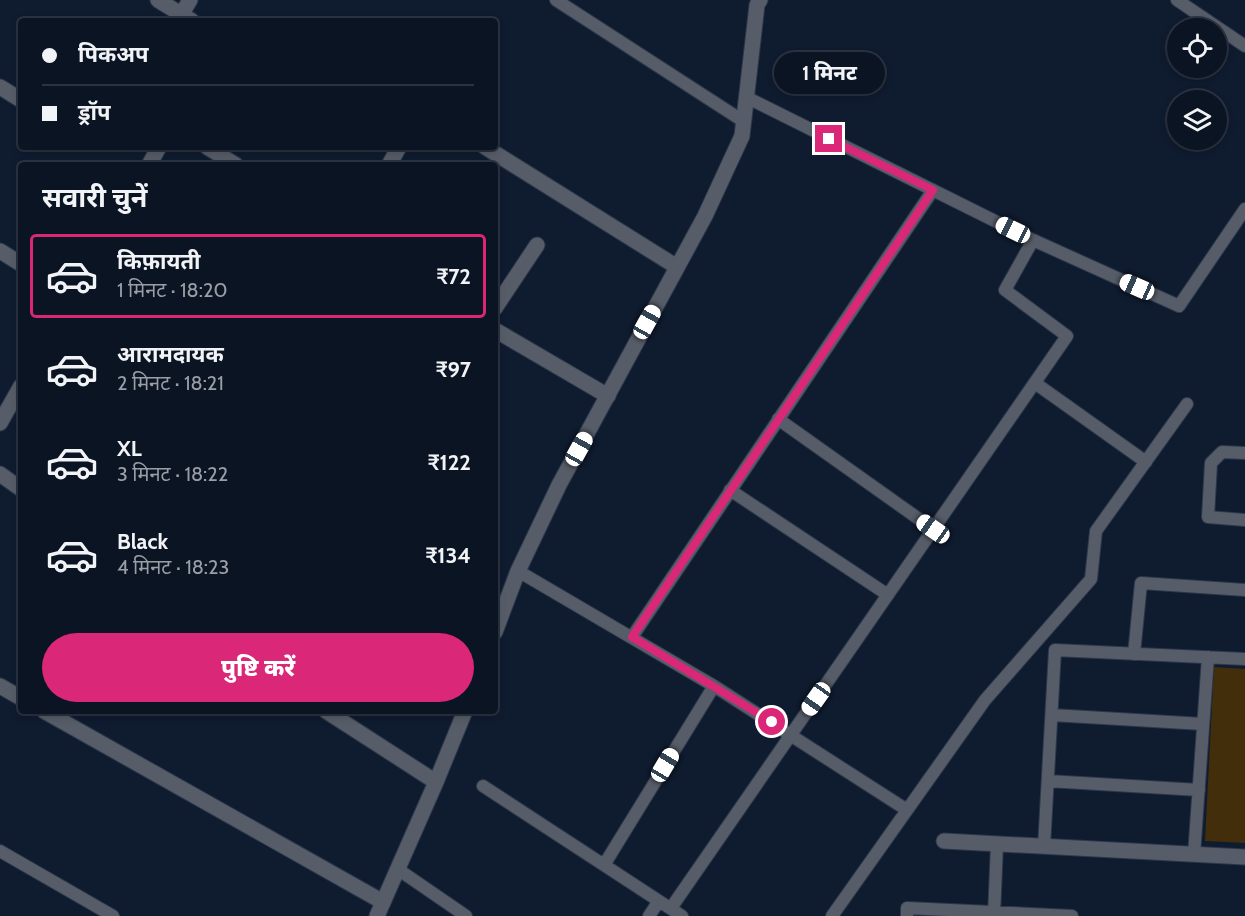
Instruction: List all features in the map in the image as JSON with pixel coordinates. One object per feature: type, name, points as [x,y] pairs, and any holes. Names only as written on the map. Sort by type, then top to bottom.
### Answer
[{"type":"street","points":[[158,0],[186,18],[190,0]]},
{"type":"street","points":[[498,624],[518,571],[560,485],[705,216],[742,136],[757,5],[760,0]]},
{"type":"street","points":[[0,87],[18,98]]},
{"type":"street","points":[[212,150],[231,162]]},
{"type":"street","points":[[491,150],[677,267]]},
{"type":"street","points":[[498,304],[537,245]]},
{"type":"street","points":[[0,251],[18,262]]},
{"type":"street","points":[[498,332],[608,396]]},
{"type":"street","points":[[0,423],[18,391]]},
{"type":"street","points":[[0,474],[18,487]]},
{"type":"street","points":[[0,687],[18,696]]},
{"type":"street","points":[[49,714],[380,909],[399,870],[464,714]]},
{"type":"street","points":[[331,714],[436,782]]},
{"type":"street","points":[[944,842],[1245,857]]},
{"type":"lane","points":[[556,0],[743,121]]},
{"type":"lane","points":[[1177,0],[1245,46]]},
{"type":"lane","points":[[746,97],[1033,240],[1179,306],[1245,209]]},
{"type":"lane","points":[[632,637],[933,190]]},
{"type":"lane","points":[[671,909],[1067,336],[1005,290],[1033,240]]},
{"type":"lane","points":[[1035,383],[1146,462]]},
{"type":"lane","points":[[832,916],[985,700],[1091,579],[1096,531],[1187,404]]},
{"type":"lane","points":[[778,419],[933,529]]},
{"type":"lane","points":[[1245,453],[1222,452],[1211,463],[1208,517],[1245,520]]},
{"type":"lane","points":[[730,490],[888,595]]},
{"type":"lane","points":[[518,571],[714,686],[907,810]]},
{"type":"lane","points":[[1134,654],[1141,584],[1245,590]]},
{"type":"lane","points":[[1044,847],[1055,651],[1245,659]]},
{"type":"lane","points":[[1194,855],[1208,657]]},
{"type":"lane","points":[[604,865],[714,686]]},
{"type":"lane","points":[[1052,715],[1203,724]]},
{"type":"lane","points":[[1048,781],[1199,790]]},
{"type":"lane","points":[[483,786],[682,916]]},
{"type":"lane","points":[[994,914],[997,844]]},
{"type":"lane","points":[[0,851],[114,916]]},
{"type":"lane","points":[[399,870],[466,916]]},
{"type":"lane","points":[[650,916],[659,901]]},
{"type":"lane","points":[[907,916],[907,909],[1072,916]]},
{"type":"shaded area","points":[[1214,667],[1245,669],[1245,843],[1205,841]]},
{"type":"route","points":[[772,722],[632,637],[933,190],[829,139]]}]
